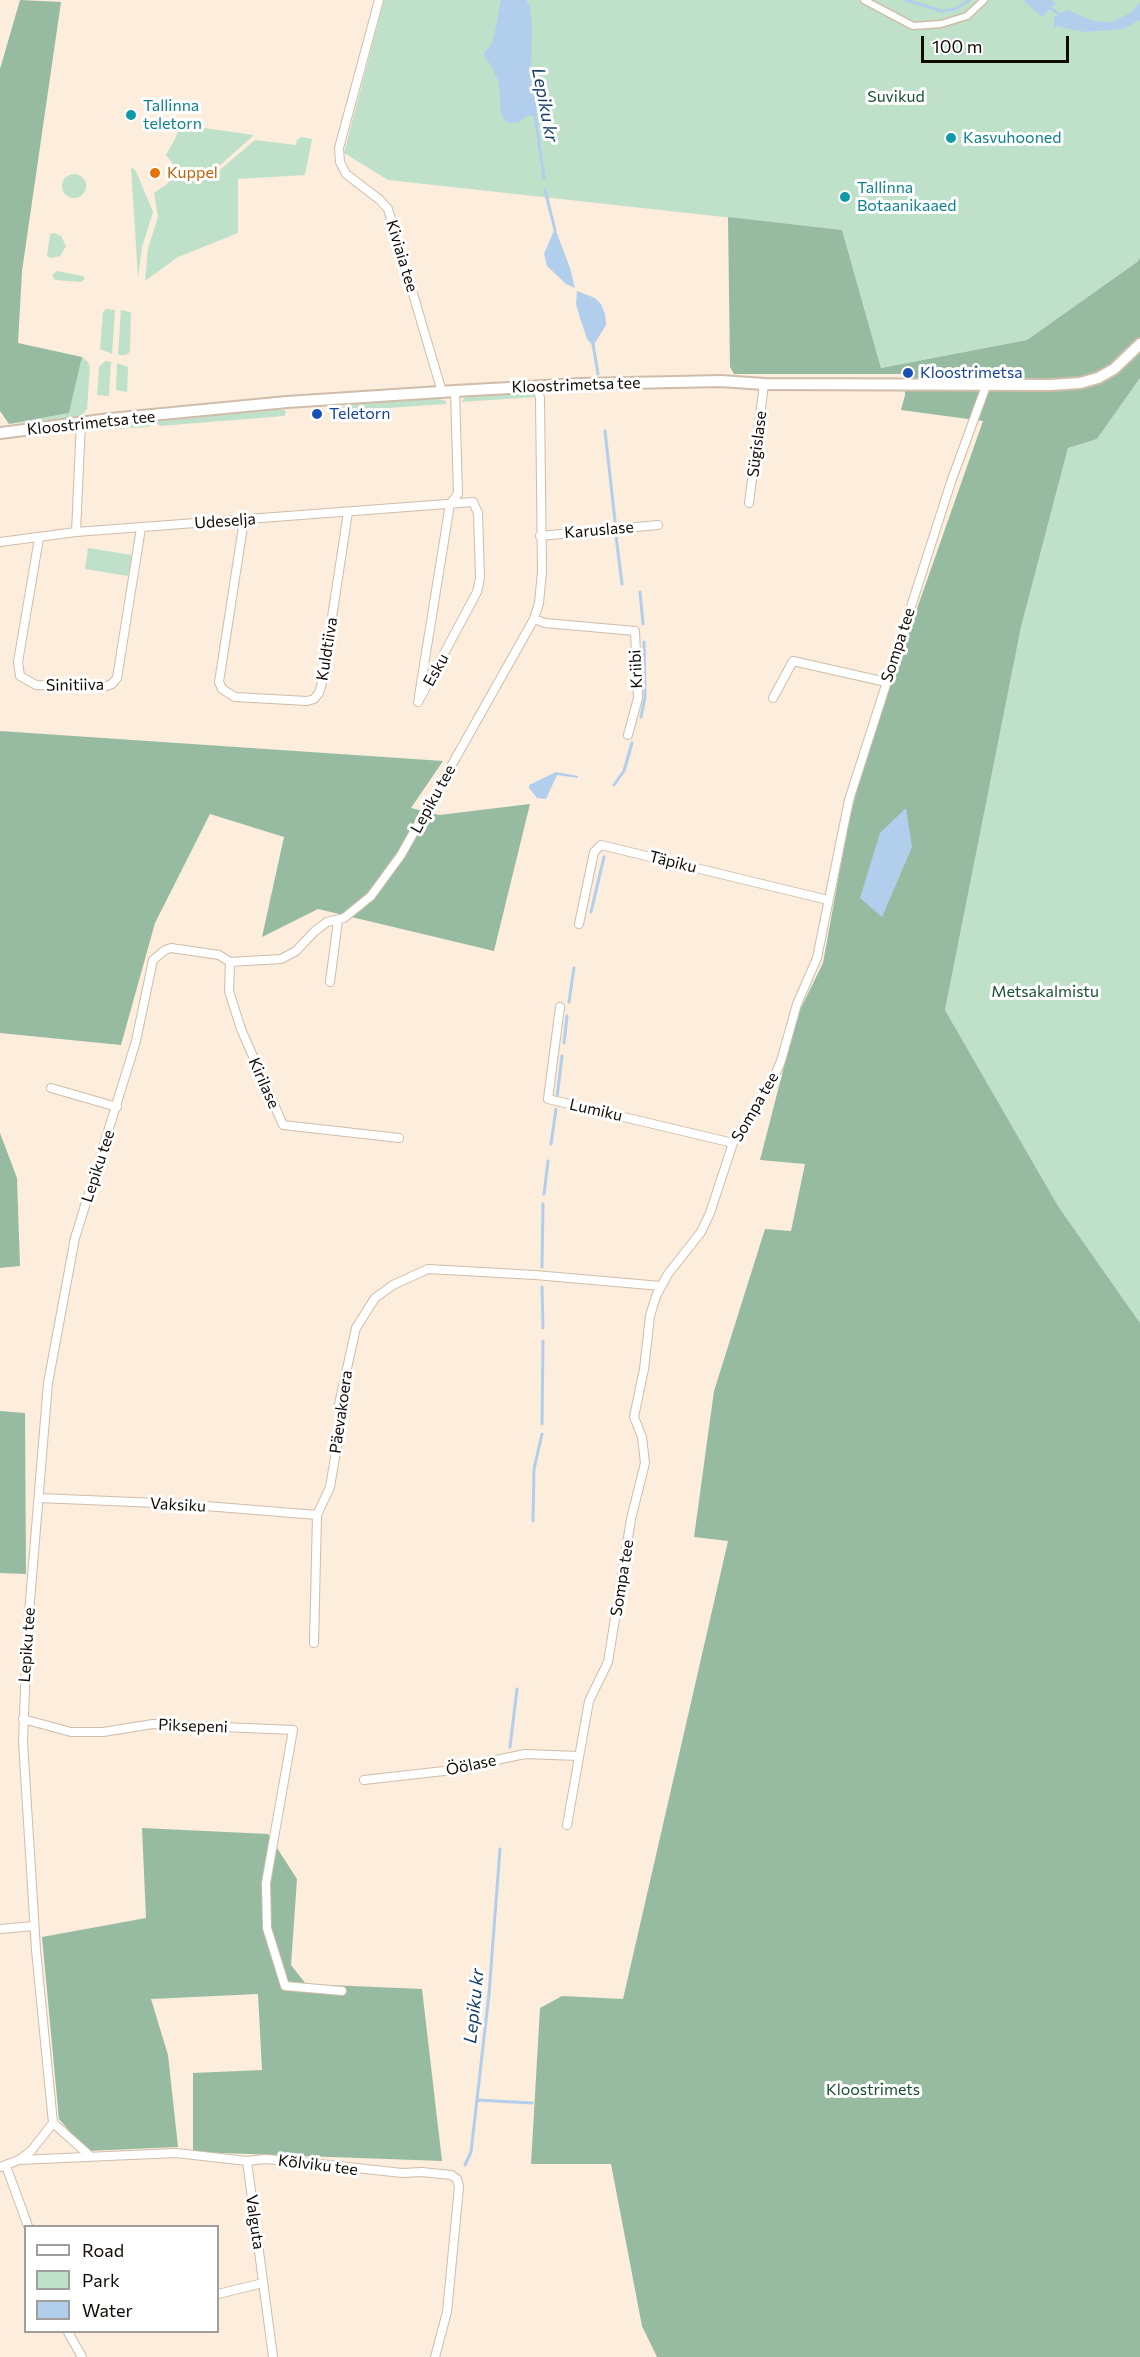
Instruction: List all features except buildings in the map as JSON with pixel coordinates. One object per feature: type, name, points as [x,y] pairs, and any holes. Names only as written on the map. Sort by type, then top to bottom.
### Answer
[{"type":"main road","name":"Kloostrimetsa tee","points":[[0,433],[81,422],[287,402],[537,386],[721,381],[764,384],[1050,385],[1098,378],[1114,369],[1140,344]]},
{"type":"street","name":"Kiviaia tee","points":[[379,0],[339,148],[340,162],[346,174],[380,200],[388,210],[442,392]]},
{"type":"street","points":[[864,0],[914,26],[941,24],[967,16],[984,0]]},
{"type":"street","name":"Sügislase","points":[[749,503],[764,384]]},
{"type":"street","name":"Lepiku tee","points":[[53,2123],[34,1926],[23,1719],[27,1637],[48,1383],[62,1302],[82,1212],[136,1041],[153,960],[171,948],[219,955],[230,962],[281,959],[296,951],[327,922],[344,918],[370,896],[401,855],[534,619],[540,591],[540,398],[537,386]]},
{"type":"street","name":"Sompa tee","points":[[567,1826],[589,1701],[608,1662],[631,1519],[645,1463],[642,1437],[634,1417],[644,1369],[650,1316],[661,1286],[701,1232],[710,1213],[733,1143],[775,1075],[781,1060],[797,1004],[817,958],[849,800],[951,482],[986,386]]},
{"type":"street","name":"Esku","points":[[450,504],[473,502],[478,513],[480,578],[471,605],[418,702],[450,504],[458,494],[455,390]]},
{"type":"street","points":[[76,532],[81,422]]},
{"type":"street","name":"Udeselja","points":[[0,542],[76,532],[450,504]]},
{"type":"street","name":"Kuldtiiva","points":[[244,520],[219,682],[222,689],[235,697],[307,701],[314,699],[319,693],[322,683],[348,512]]},
{"type":"street","name":"Karuslase","points":[[540,536],[658,525]]},
{"type":"street","name":"Sinitiiva","points":[[39,538],[18,662],[20,676],[36,685],[104,687],[112,684],[117,678],[141,528]]},
{"type":"street","name":"Kriibi","points":[[534,619],[545,623],[634,631],[638,699],[628,735]]},
{"type":"street","points":[[773,698],[793,661],[886,682]]},
{"type":"street","name":"Täpiku","points":[[579,924],[594,852],[601,845],[828,900]]},
{"type":"street","points":[[330,982],[338,920]]},
{"type":"street","name":"Kirilase","points":[[230,962],[229,991],[240,1029],[283,1125],[399,1138]]},
{"type":"street","name":"Lumiku","points":[[560,1007],[548,1099],[733,1143]]},
{"type":"street","points":[[51,1088],[117,1107]]},
{"type":"street","name":"Päevakoera","points":[[314,1643],[317,1515],[330,1487],[342,1416],[339,1404],[356,1328],[375,1298],[393,1285],[428,1269],[535,1275],[661,1286]]},
{"type":"street","name":"Vaksiku","points":[[39,1498],[181,1504],[317,1515]]},
{"type":"street","name":"Piksepeni","points":[[23,1719],[71,1731],[103,1732],[153,1724],[293,1730],[266,1882],[267,1928],[285,1986],[342,1991]]},
{"type":"street","name":"Öölase","points":[[364,1780],[444,1771],[525,1754],[578,1756]]},
{"type":"street","points":[[0,1929],[34,1926]]},
{"type":"street","points":[[19,2160],[31,2151],[53,2123],[89,2155]]},
{"type":"street","name":"Kõlviku tee","points":[[3,2167],[19,2160],[89,2155],[176,2153],[247,2161],[265,2159],[345,2169],[451,2175],[457,2179],[459,2187],[447,2312],[435,2357]]},
{"type":"street","name":"Valguta","points":[[247,2161],[273,2357]]},
{"type":"street","points":[[3,2167],[28,2225]]},
{"type":"street","points":[[219,2294],[263,2283]]},
{"type":"street","points":[[69,2333],[82,2357]]},
{"type":"green space","points":[[20,0],[61,2],[22,271],[18,343],[82,357],[69,413],[9,424],[0,411],[0,69]]},
{"type":"green space","name":"Tallinna Botaanikaaed","points":[[384,0],[1140,0],[1140,258],[1027,340],[881,368],[842,230],[388,180],[344,153]]},
{"type":"green space","points":[[183,125],[254,135],[208,176],[209,179],[255,140],[296,145],[297,140],[301,137],[312,139],[305,175],[238,179],[238,233],[178,257],[145,281],[148,248],[158,217],[154,193],[172,178],[173,164],[166,155],[179,128]]},
{"type":"green space","points":[[131,167],[136,171],[153,212],[142,247],[138,278]]},
{"type":"green space","points":[[74,174],[83,177],[86,186],[83,195],[74,198],[65,195],[62,186],[65,177]]},
{"type":"green space","name":"Kloostrimets","points":[[728,217],[842,230],[881,368],[1027,340],[1140,258],[1140,378],[1097,439],[1068,448],[1021,627],[945,1010],[1058,1206],[1140,1323],[1140,2357],[657,2357],[642,2326],[611,2164],[531,2164],[540,2008],[562,1996],[623,1999],[728,1541],[694,1537],[714,1391],[765,1229],[791,1231],[805,1164],[760,1160],[797,1016],[823,963],[848,825],[867,751],[983,421],[901,410],[905,395],[905,374],[734,374],[730,367]]},
{"type":"green space","points":[[50,234],[61,236],[66,246],[60,256],[51,258],[47,256]]},
{"type":"green space","points":[[57,271],[83,276],[85,279],[81,282],[55,280],[52,275]]},
{"type":"green space","points":[[106,309],[115,310],[112,354],[100,349],[103,312]]},
{"type":"green space","points":[[121,310],[131,314],[130,352],[126,355],[118,355]]},
{"type":"green space","points":[[82,357],[88,362],[90,368],[87,409],[82,415],[9,424],[69,413]]},
{"type":"green space","points":[[105,361],[111,362],[109,396],[97,395],[99,367]]},
{"type":"green space","points":[[117,363],[128,367],[127,392],[116,390]]},
{"type":"green space","name":"Metsakalmistu","points":[[1140,378],[1140,1323],[1058,1206],[945,1010],[1021,627],[1068,448],[1097,439]]},
{"type":"green space","points":[[528,392],[535,394],[535,397],[461,402],[467,395]]},
{"type":"green space","points":[[436,398],[446,401],[446,404],[331,412],[331,410],[367,401]]},
{"type":"green space","points":[[285,410],[286,413],[284,416],[160,426],[156,423],[159,420]]},
{"type":"green space","points":[[150,421],[151,424],[148,427],[112,429],[112,426]]},
{"type":"green space","points":[[88,548],[132,555],[128,576],[85,569]]},
{"type":"green space","points":[[0,731],[443,761],[411,808],[439,815],[530,804],[494,951],[318,909],[262,937],[284,837],[210,814],[155,923],[121,1045],[0,1033]]},
{"type":"green space","points":[[0,1133],[17,1178],[20,1266],[0,1268]]},
{"type":"green space","points":[[0,1411],[25,1413],[26,1574],[0,1573]]},
{"type":"green space","points":[[142,1828],[268,1834],[297,1879],[291,1965],[306,1984],[422,1989],[442,2161],[193,2152],[193,2073],[262,2070],[258,1994],[151,1999],[168,2055],[178,2147],[87,2151],[59,2119],[42,1937],[146,1918]]},
{"type":"water","points":[[501,0],[526,0],[530,6],[532,24],[531,67],[537,115],[527,116],[519,122],[510,123],[504,120],[501,113],[499,83],[484,56],[494,36]]},
{"type":"water","points":[[1023,0],[1052,0],[1056,3],[1042,17]]},
{"type":"water","points":[[1140,2],[1140,20],[1123,29],[1086,32],[1054,26],[1054,17],[1068,10],[1094,21],[1112,22],[1132,12]]},
{"type":"water","points":[[555,228],[575,288],[566,284],[547,266],[544,254]]},
{"type":"water","points":[[577,291],[595,298],[601,304],[605,314],[606,325],[593,346],[587,339],[576,304]]},
{"type":"water","points":[[556,772],[578,776],[578,778],[557,775],[546,799],[537,798],[529,785]]},
{"type":"water","points":[[906,808],[912,847],[882,917],[860,898],[880,833]]},
{"type":"waterway","name":"Lepiku kr","points":[[906,0],[942,11],[955,9],[970,0]]},
{"type":"waterway","name":"Lepiku kr","points":[[1048,7],[1063,16]]},
{"type":"waterway","name":"Lepiku kr","points":[[535,115],[544,178]]},
{"type":"waterway","name":"Lepiku kr","points":[[545,190],[555,230]]},
{"type":"waterway","name":"Lepiku kr","points":[[593,344],[598,374]]},
{"type":"waterway","name":"Lepiku kr","points":[[605,431],[615,521]]},
{"type":"waterway","name":"Lepiku kr","points":[[616,536],[622,584]]},
{"type":"waterway","name":"Lepiku kr","points":[[640,592],[643,624]]},
{"type":"waterway","name":"Lepiku kr","points":[[641,717],[645,697],[644,642]]},
{"type":"waterway","name":"Lepiku kr","points":[[614,785],[624,771],[632,743]]},
{"type":"waterway","name":"Lepiku kr","points":[[591,912],[604,857]]},
{"type":"waterway","name":"Lepiku kr","points":[[569,1002],[574,968]]},
{"type":"waterway","name":"Lepiku kr","points":[[564,1043],[567,1016]]},
{"type":"waterway","name":"Lepiku kr","points":[[557,1097],[562,1056]]},
{"type":"waterway","name":"Lepiku kr","points":[[551,1144],[556,1109]]},
{"type":"waterway","name":"Lepiku kr","points":[[544,1194],[548,1161]]},
{"type":"waterway","name":"Lepiku kr","points":[[542,1267],[543,1204]]},
{"type":"waterway","name":"Lepiku kr","points":[[542,1287],[543,1328]]},
{"type":"waterway","name":"Lepiku kr","points":[[542,1424],[543,1341]]},
{"type":"waterway","name":"Lepiku kr","points":[[533,1521],[534,1469],[542,1434]]},
{"type":"waterway","name":"Lepiku kr","points":[[510,1747],[517,1689]]},
{"type":"waterway","name":"Lepiku kr","points":[[465,2165],[471,2152],[489,1994],[500,1849]]},
{"type":"waterway","points":[[477,2100],[532,2103]]},
{"type":"place","name":"Tallinna teletorn","points":[[131,115]]},
{"type":"place","name":"Kasvuhooned","points":[[951,138]]},
{"type":"place","name":"Kuppel","points":[[155,173]]},
{"type":"place","name":"Tallinna Botaanikaaed","points":[[845,197]]},
{"type":"place","name":"Kloostrimetsa","points":[[908,373]]},
{"type":"place","name":"Teletorn","points":[[317,414]]},
{"type":"park label","name":"Suvikud","points":[[896,97]]}]
